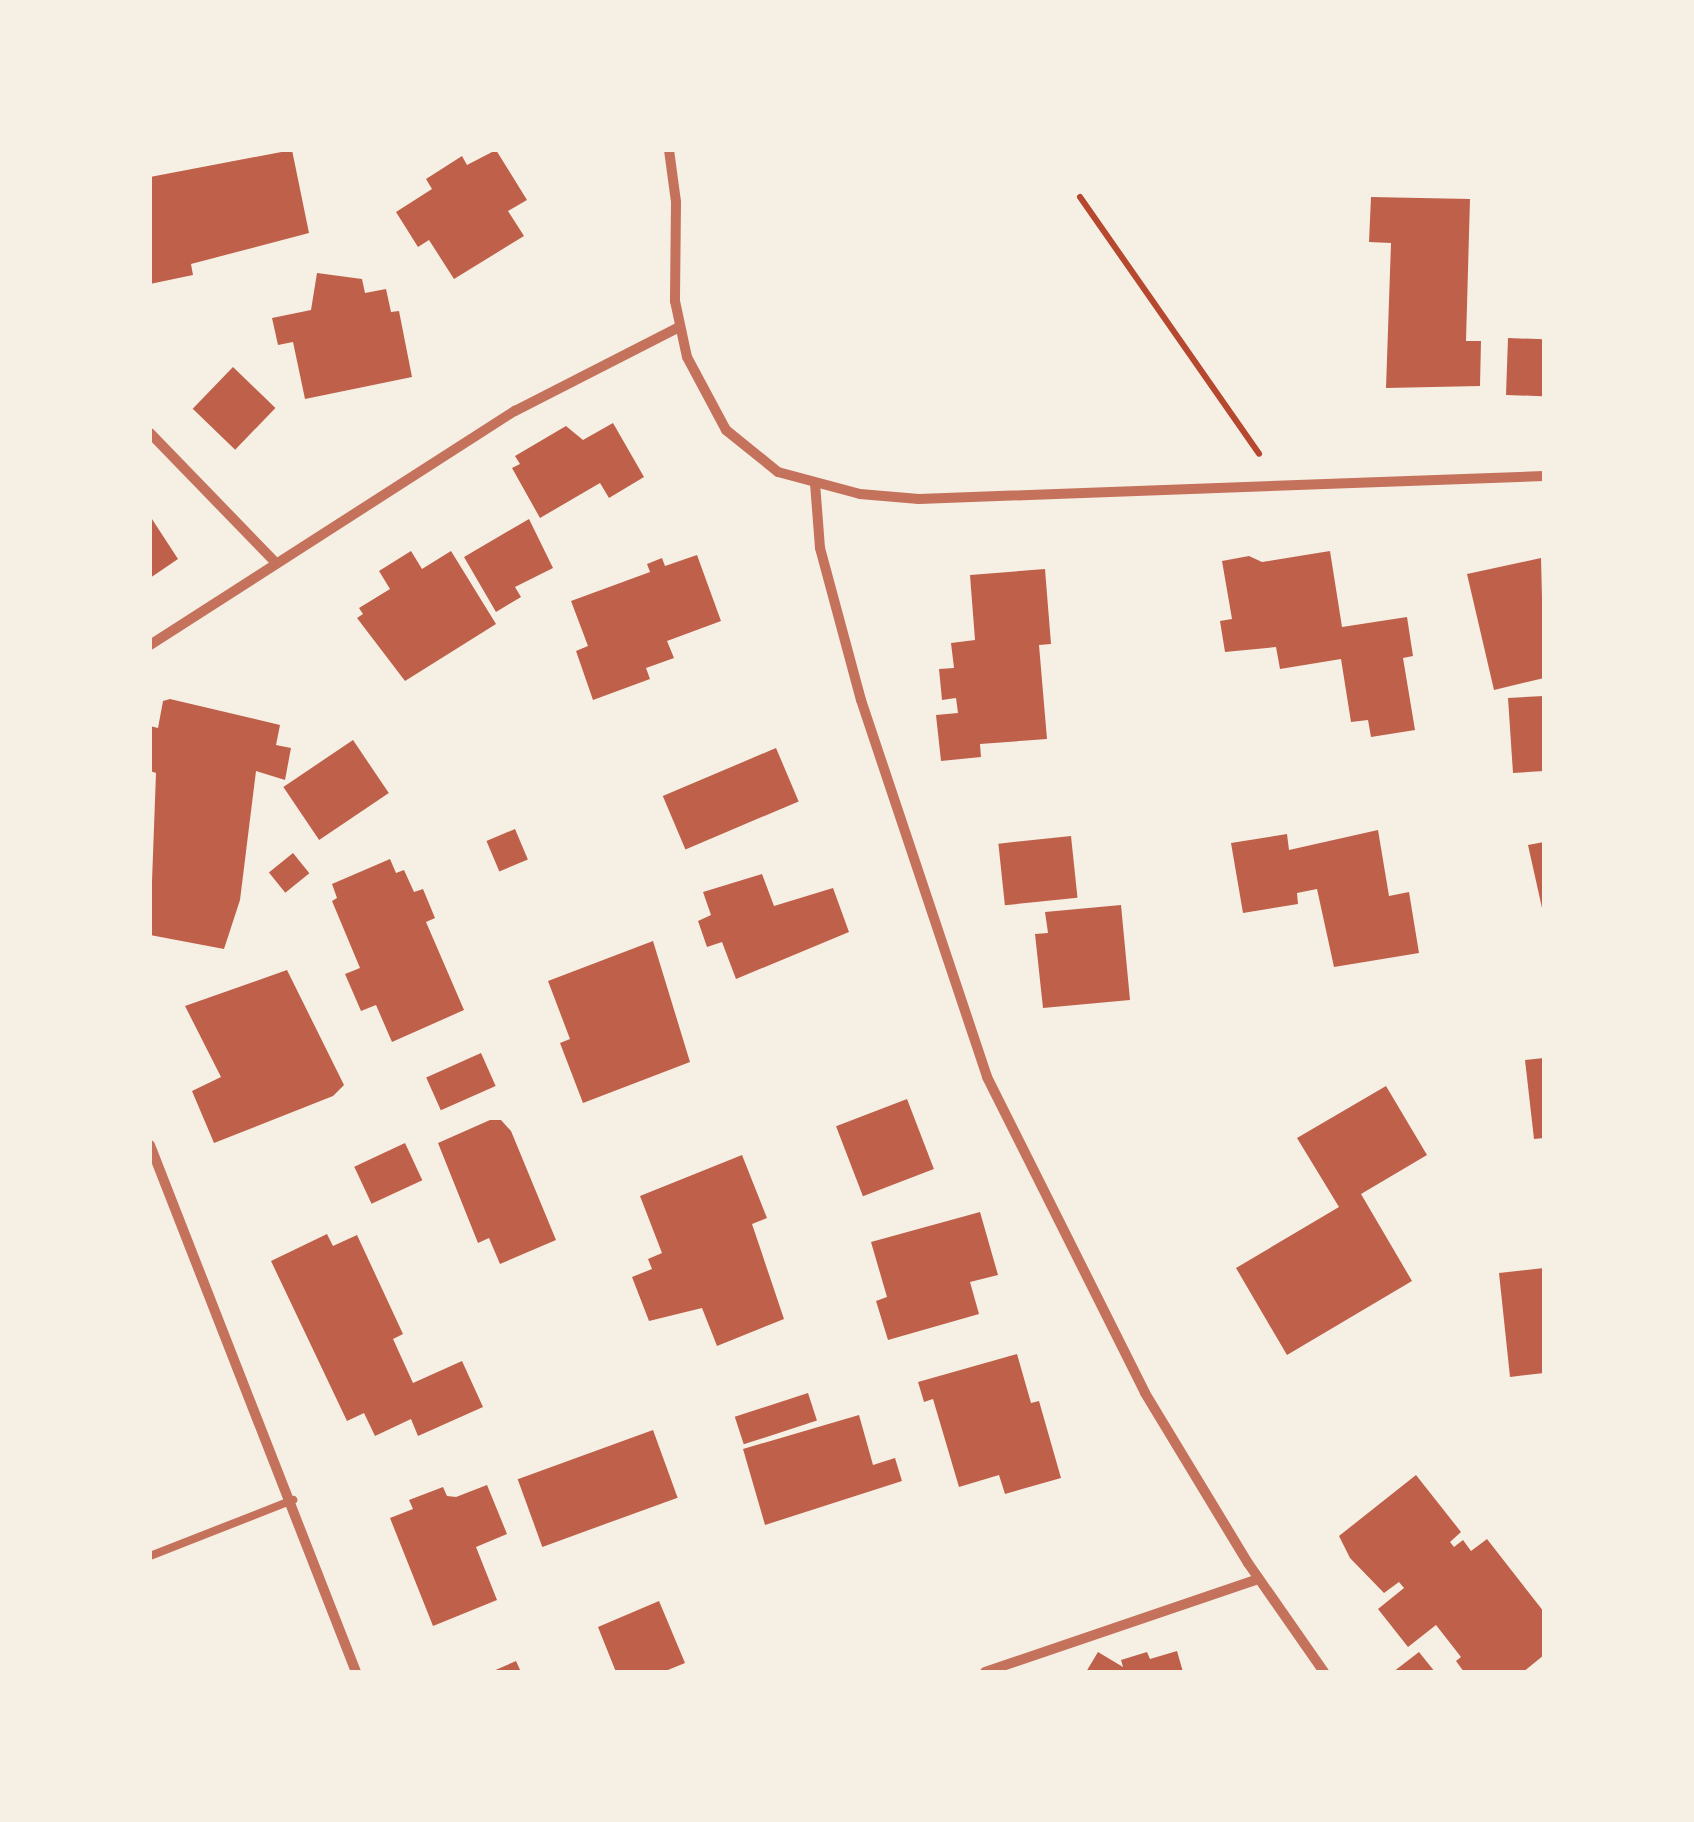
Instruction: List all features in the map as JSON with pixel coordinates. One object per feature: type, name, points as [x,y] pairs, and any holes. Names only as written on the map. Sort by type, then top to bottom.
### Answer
[{"type":"street","points":[[669,150],[679,326],[700,387],[726,430],[778,472],[815,483],[919,499],[1544,476]]},
{"type":"street","points":[[150,645],[273,560],[593,365],[679,326]]},
{"type":"street","points":[[150,433],[273,560]]},
{"type":"street","points":[[815,483],[820,548],[861,700],[988,1077],[1145,1393],[1258,1579],[1324,1672]]},
{"type":"street","points":[[150,1145],[293,1500],[356,1672]]},
{"type":"street","points":[[984,1672],[1258,1579]]},
{"type":"lane","points":[[150,1556],[293,1500]]},
{"type":"path","points":[[1080,198],[1279,484]]},
{"type":"building","points":[[292,150],[309,233],[191,264],[193,275],[150,284],[150,177]]},
{"type":"building","points":[[496,150],[527,200],[508,211],[524,236],[454,279],[429,240],[418,247],[396,212],[432,189],[426,179],[462,156],[467,165]]},
{"type":"building","points":[[1371,197],[1470,199],[1466,341],[1481,341],[1480,386],[1386,388],[1391,243],[1369,242]]},
{"type":"building","points":[[317,273],[362,279],[365,293],[386,289],[391,312],[399,311],[412,377],[305,399],[293,342],[278,345],[272,318],[311,310]]},
{"type":"building","points":[[1508,338],[1544,339],[1542,396],[1506,395]]},
{"type":"building","points":[[233,367],[275,408],[235,450],[193,409]]},
{"type":"building","points":[[613,423],[644,477],[609,498],[600,483],[540,518],[512,468],[520,464],[515,456],[566,426],[583,440]]},
{"type":"building","points":[[150,516],[178,559],[150,578]]},
{"type":"building","points":[[529,519],[553,568],[515,587],[521,597],[496,612],[464,557]]},
{"type":"building","points":[[411,551],[422,569],[451,551],[496,624],[405,681],[357,618],[363,614],[359,608],[390,589],[379,571]]},
{"type":"building","points":[[1330,551],[1342,627],[1407,617],[1413,656],[1403,658],[1415,730],[1371,737],[1368,720],[1351,722],[1341,659],[1280,669],[1276,647],[1225,652],[1220,621],[1232,619],[1222,561],[1249,556],[1262,562]]},
{"type":"building","points":[[697,555],[721,621],[667,641],[674,658],[646,668],[650,679],[593,700],[576,651],[588,646],[571,601],[650,572],[647,564],[662,558],[665,566]]},
{"type":"building","points":[[1541,558],[1544,678],[1494,690],[1467,574]]},
{"type":"building","points":[[1045,569],[1051,644],[1039,645],[1047,739],[980,744],[981,757],[941,761],[936,715],[958,713],[956,698],[942,700],[939,669],[954,668],[951,643],[975,640],[970,575]]},
{"type":"building","points":[[1544,696],[1544,771],[1513,773],[1508,698]]},
{"type":"building","points":[[170,699],[280,725],[276,745],[291,748],[285,780],[256,771],[240,900],[224,949],[150,935],[156,773],[150,771],[150,726],[158,728],[163,701]]},
{"type":"building","points":[[353,740],[389,793],[319,840],[283,787]]},
{"type":"building","points":[[776,748],[799,801],[685,849],[663,796]]},
{"type":"building","points":[[515,829],[528,859],[499,871],[486,841]]},
{"type":"building","points":[[1378,830],[1389,896],[1409,892],[1419,953],[1334,967],[1317,889],[1297,893],[1298,904],[1243,913],[1231,843],[1287,834],[1289,850]]},
{"type":"building","points":[[1071,836],[1077,898],[1005,905],[998,844]]},
{"type":"building","points":[[1544,842],[1544,908],[1542,908],[1528,845]]},
{"type":"building","points":[[293,853],[309,873],[285,893],[269,873]]},
{"type":"building","points":[[390,859],[396,873],[404,870],[414,892],[423,889],[435,918],[426,922],[464,1010],[392,1042],[376,1005],[361,1011],[345,974],[360,968],[332,901],[337,898],[332,884]]},
{"type":"building","points":[[762,874],[774,906],[833,888],[849,932],[736,979],[722,942],[707,947],[698,921],[711,915],[703,892]]},
{"type":"building","points":[[1121,905],[1130,1000],[1043,1008],[1035,934],[1048,933],[1045,912]]},
{"type":"building","points":[[653,941],[690,1062],[583,1103],[560,1043],[570,1039],[548,981]]},
{"type":"building","points":[[287,970],[344,1085],[333,1096],[214,1143],[192,1091],[221,1077],[185,1006]]},
{"type":"building","points":[[481,1053],[496,1086],[441,1110],[426,1077]]},
{"type":"building","points":[[1544,1058],[1544,1138],[1534,1139],[1525,1060]]},
{"type":"building","points":[[1386,1086],[1427,1155],[1361,1194],[1412,1281],[1287,1355],[1236,1268],[1339,1207],[1297,1138]]},
{"type":"building","points":[[907,1099],[934,1169],[863,1196],[836,1126]]},
{"type":"building","points":[[490,1120],[501,1120],[511,1131],[556,1240],[500,1264],[489,1238],[478,1243],[438,1143]]},
{"type":"building","points":[[405,1143],[422,1180],[372,1204],[354,1167]]},
{"type":"building","points":[[742,1155],[767,1218],[752,1224],[784,1319],[717,1346],[702,1308],[649,1321],[632,1277],[652,1269],[648,1259],[662,1253],[640,1196]]},
{"type":"building","points":[[980,1212],[998,1275],[970,1282],[979,1314],[888,1340],[876,1301],[887,1297],[871,1242]]},
{"type":"building","points":[[327,1234],[333,1246],[357,1235],[403,1334],[393,1339],[413,1383],[462,1361],[483,1407],[418,1436],[411,1419],[375,1436],[364,1413],[347,1421],[271,1261]]},
{"type":"building","points":[[1544,1268],[1544,1373],[1510,1377],[1499,1273]]},
{"type":"building","points":[[1017,1354],[1031,1403],[1039,1401],[1061,1478],[1005,1494],[999,1475],[959,1487],[933,1399],[924,1402],[918,1382]]},
{"type":"building","points":[[808,1393],[817,1421],[744,1444],[735,1417]]},
{"type":"building","points":[[859,1415],[873,1465],[895,1458],[902,1481],[765,1525],[743,1449]]},
{"type":"building","points":[[653,1430],[678,1498],[542,1547],[518,1479]]},
{"type":"building","points":[[1416,1475],[1461,1532],[1450,1542],[1454,1547],[1463,1540],[1471,1551],[1487,1539],[1544,1612],[1544,1655],[1523,1672],[1464,1672],[1456,1661],[1461,1657],[1436,1625],[1408,1647],[1378,1609],[1404,1588],[1399,1582],[1384,1593],[1350,1558],[1339,1536]]},
{"type":"building","points":[[487,1485],[507,1534],[476,1547],[497,1600],[433,1626],[390,1518],[413,1509],[409,1500],[443,1487],[447,1496],[456,1497]]},
{"type":"building","points":[[659,1601],[685,1663],[663,1672],[616,1672],[598,1627]]},
{"type":"building","points":[[1177,1651],[1183,1672],[1086,1672],[1098,1652],[1123,1667],[1121,1660],[1147,1652],[1150,1659]]},
{"type":"building","points":[[1419,1652],[1435,1672],[1393,1672]]},
{"type":"building","points":[[516,1661],[521,1672],[491,1672]]}]
